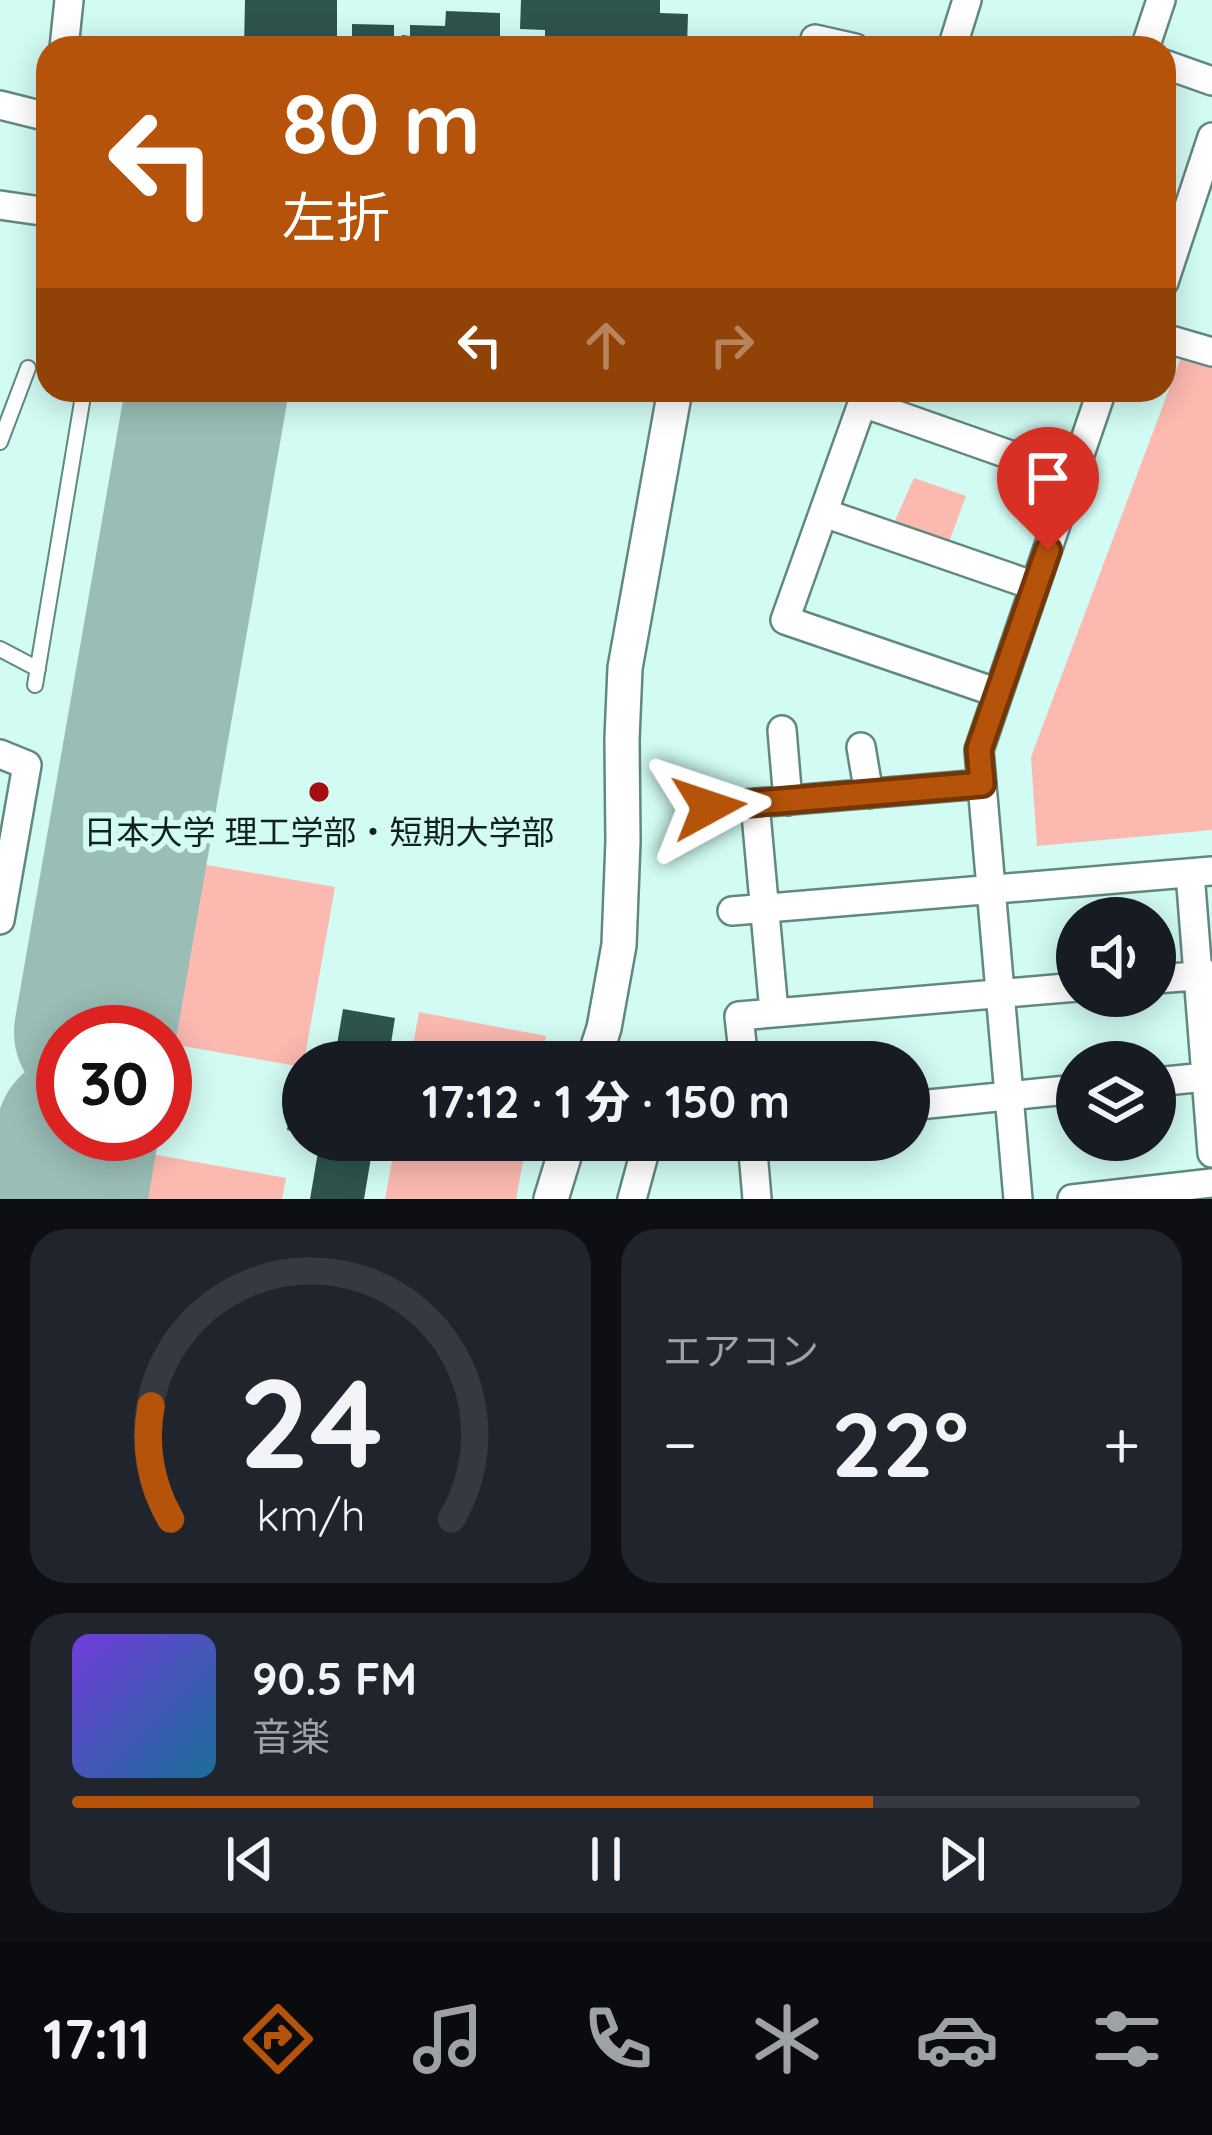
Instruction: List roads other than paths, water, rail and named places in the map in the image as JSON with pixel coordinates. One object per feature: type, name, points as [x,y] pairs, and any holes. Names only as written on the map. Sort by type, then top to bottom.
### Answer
[{"type":"street","points":[[65,36],[68,0]]},
{"type":"street","points":[[956,36],[967,0]]},
{"type":"street","points":[[1149,36],[1161,0]]},
{"type":"street","points":[[1176,68],[1212,81]]},
{"type":"street","points":[[0,105],[36,114]]},
{"type":"street","points":[[1176,246],[1212,137]]},
{"type":"street","points":[[0,206],[36,210]]},
{"type":"street","points":[[1176,342],[1212,352]]},
{"type":"street","points":[[600,1041],[619,945],[625,668],[673,402]]},
{"type":"street","points":[[863,402],[785,620],[998,693]]},
{"type":"street","points":[[881,402],[1073,476]]},
{"type":"street","points":[[1018,1199],[979,749],[1098,402]]},
{"type":"street","points":[[824,513],[1035,586]]},
{"type":"street","points":[[782,730],[788,801]]},
{"type":"street","points":[[861,747],[868,794]]},
{"type":"street","points":[[0,754],[27,765],[0,920]]},
{"type":"street","points":[[709,807],[982,784]]},
{"type":"street","points":[[755,803],[774,1012]]},
{"type":"street","points":[[732,911],[1201,872],[1212,1154]]},
{"type":"street","points":[[742,1041],[739,1016],[1056,989]]},
{"type":"street","points":[[1176,1080],[1206,1077]]},
{"type":"street","points":[[930,1104],[1056,1091]]},
{"type":"street","points":[[551,1199],[563,1161]]},
{"type":"street","points":[[632,1199],[642,1161]]},
{"type":"street","points":[[754,1161],[757,1199]]},
{"type":"street","points":[[1072,1199],[1212,1183]]},
{"type":"lane","points":[[0,442],[28,368]]},
{"type":"lane","points":[[0,649],[36,677],[82,402]]},
{"type":"place","name":"日本大学 理工学部・短期大学部","points":[[319,792]]}]
